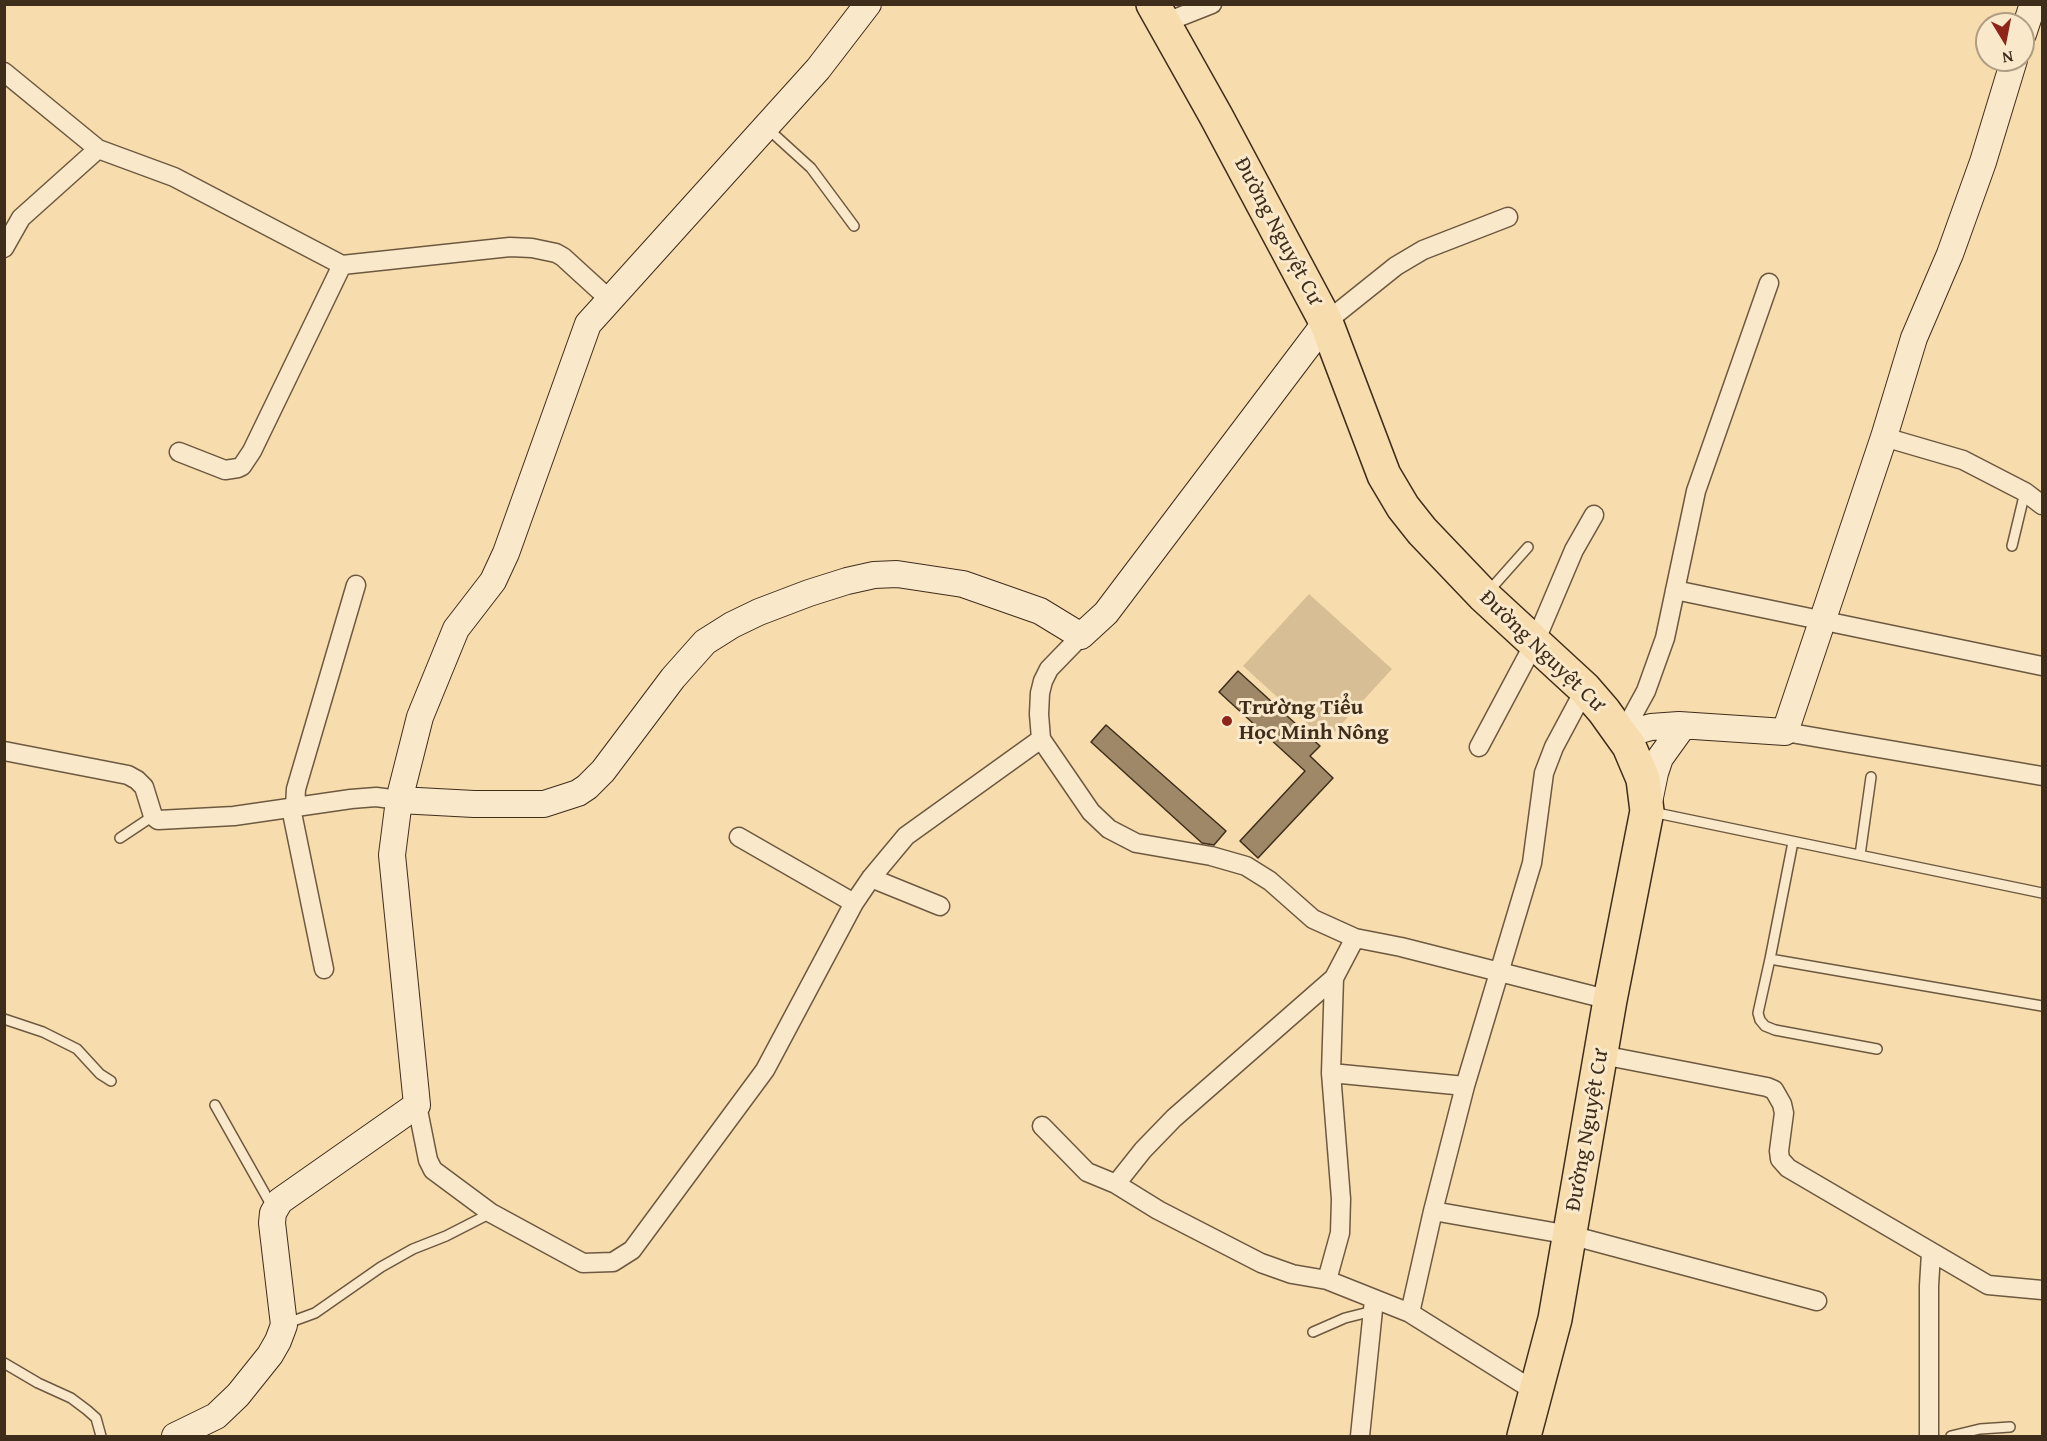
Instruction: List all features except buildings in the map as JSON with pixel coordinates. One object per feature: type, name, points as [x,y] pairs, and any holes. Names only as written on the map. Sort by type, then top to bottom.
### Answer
[{"type":"highway","name":"Đường Nguyệt Cư","points":[[1159,14],[1326,322],[1384,475],[1403,507],[1422,531],[1484,596],[1585,689],[1622,735],[1643,779],[1647,811],[1610,1000],[1555,1319],[1524,1437]]},
{"type":"street","points":[[1159,14],[1212,4]]},
{"type":"street","points":[[867,5],[818,69],[588,324],[510,542],[493,581],[456,629],[420,717],[399,800],[392,855],[417,1105],[428,1160],[433,1170],[490,1213],[583,1263],[613,1262],[632,1250],[765,1070],[854,903],[872,878],[906,836],[1041,739]]},
{"type":"street","points":[[4,72],[98,148],[174,177],[342,265],[510,247],[532,248],[556,253],[563,257],[609,299]]},
{"type":"street","points":[[1785,732],[1884,437],[1914,338],[1950,254],[1983,162],[2010,72]]},
{"type":"street","points":[[4,248],[21,218],[98,148]]},
{"type":"street","points":[[1508,217],[1424,250],[1396,266],[1326,322],[1106,613],[1049,669],[1043,681],[1039,714],[1041,739],[1091,813],[1109,829],[1137,843],[1210,856],[1246,866],[1270,881],[1313,919],[1355,938],[1500,971],[1610,1000]]},
{"type":"street","points":[[179,452],[225,470],[242,466],[252,451],[342,265]]},
{"type":"street","points":[[1622,735],[1646,691],[1665,638],[1696,491],[1769,283]]},
{"type":"street","points":[[1884,437],[1963,460],[2025,492],[2043,504]]},
{"type":"street","points":[[1479,747],[1535,642],[1574,550],[1594,515]]},
{"type":"street","points":[[4,751],[128,775],[144,787],[153,816],[158,820],[234,816],[376,797],[474,804],[544,804],[578,794],[587,788],[603,771],[673,678],[705,642],[759,612],[847,581],[874,575],[897,574],[963,584],[1040,611],[1081,636]]},
{"type":"street","points":[[324,969],[293,807],[296,789],[356,585]]},
{"type":"street","points":[[1675,590],[2043,666]]},
{"type":"street","points":[[1410,1313],[1433,1210],[1465,1086],[1532,863],[1544,773],[1554,747],[1585,689]]},
{"type":"street","points":[[1622,735],[1651,727],[1683,726],[1785,732],[2043,776]]},
{"type":"street","points":[[1647,811],[1660,758],[1683,726]]},
{"type":"street","points":[[739,837],[854,903]]},
{"type":"street","points":[[872,878],[940,906]]},
{"type":"street","points":[[1116,1184],[1143,1150],[1174,1118],[1334,978],[1355,938]]},
{"type":"street","points":[[1327,1280],[1341,1233],[1341,1199],[1331,1073],[1334,978]]},
{"type":"street","points":[[1602,1055],[1767,1086],[1779,1097],[1784,1113],[1779,1147],[1780,1159],[1784,1166],[1988,1285],[2043,1290]]},
{"type":"street","points":[[1331,1073],[1465,1086]]},
{"type":"street","points":[[175,1437],[216,1416],[238,1395],[270,1355],[284,1325],[272,1227],[274,1211],[280,1201],[417,1105]]},
{"type":"street","points":[[1042,1126],[1087,1172],[1116,1184],[1158,1210],[1261,1263],[1292,1274],[1327,1280],[1374,1306],[1410,1313],[1536,1392]]},
{"type":"street","points":[[1433,1210],[1570,1234],[1817,1301]]},
{"type":"street","points":[[1929,1437],[1931,1253]]},
{"type":"street","points":[[1360,1437],[1374,1306]]},
{"type":"lane","points":[[765,127],[811,168],[854,226]]},
{"type":"lane","points":[[2012,546],[2025,492]]},
{"type":"lane","points":[[1484,596],[1528,547]]},
{"type":"lane","points":[[1860,855],[1871,777]]},
{"type":"lane","points":[[1647,811],[2043,893]]},
{"type":"lane","points":[[120,838],[153,816]]},
{"type":"lane","points":[[1793,842],[1758,1013],[1760,1020],[1765,1026],[1775,1030],[1877,1049]]},
{"type":"lane","points":[[1770,959],[2043,1006]]},
{"type":"lane","points":[[4,1018],[43,1032],[77,1049],[100,1074],[111,1081]]},
{"type":"lane","points":[[215,1105],[274,1211]]},
{"type":"lane","points":[[284,1325],[315,1313],[381,1267],[413,1249],[446,1236],[490,1213]]},
{"type":"lane","points":[[1313,1332],[1374,1306]]},
{"type":"lane","points":[[4,1363],[38,1383],[71,1398],[87,1410],[96,1418],[101,1437]]},
{"type":"lane","points":[[1952,1437],[1980,1429],[2010,1428]]},
{"type":"shaded area","points":[[1309,594],[1392,669],[1326,741],[1243,666]]},
{"type":"place","name":"Trường Tiểu Học Minh Nông","points":[[1227,721]]}]
